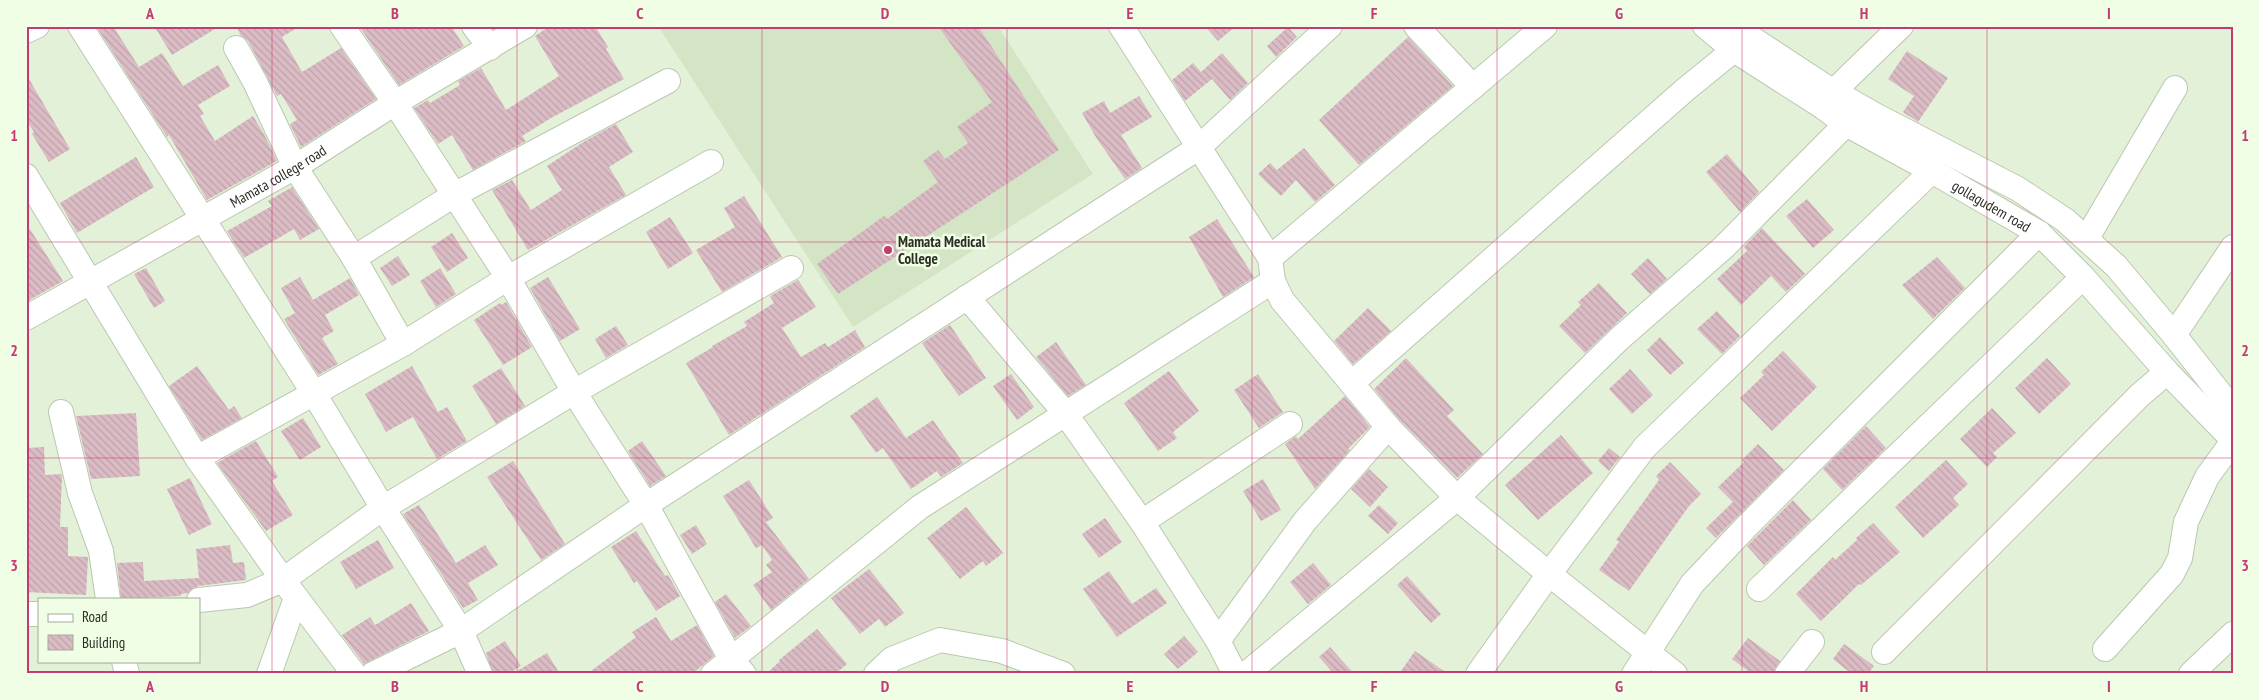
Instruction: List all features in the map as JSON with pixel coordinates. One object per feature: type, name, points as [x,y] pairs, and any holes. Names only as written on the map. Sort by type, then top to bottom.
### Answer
[{"type":"street","points":[[26,31],[37,26]]},
{"type":"street","points":[[80,26],[313,392],[383,508],[461,631],[480,674]]},
{"type":"street","points":[[342,26],[395,102],[508,278],[574,392],[646,505],[729,669],[920,507],[1065,413],[1272,269],[1473,87],[1544,26]]},
{"type":"street","points":[[474,26],[490,48]]},
{"type":"street","name":"Mamata college road","points":[[26,318],[295,167],[395,102],[525,26]]},
{"type":"street","points":[[1121,26],[1272,269],[1282,300],[1388,427],[1457,498],[1549,574],[1676,674]]},
{"type":"street","points":[[373,674],[461,631],[646,505],[1198,148],[1330,26]]},
{"type":"street","points":[[1416,26],[1473,87]]},
{"type":"street","name":"gollagudem road","points":[[1705,26],[1734,50],[1829,99],[1875,115],[2018,189],[2065,220],[2116,266],[2174,335],[2233,410]]},
{"type":"street","name":"gollagudem road","points":[[1732,26],[1829,99],[1846,124],[2039,234],[2083,277],[2167,372],[2233,440]]},
{"type":"street","points":[[1829,99],[1901,26]]},
{"type":"street","points":[[236,48],[256,82],[295,167],[354,258],[403,344]]},
{"type":"street","points":[[1352,383],[1686,89],[1734,50]]},
{"type":"street","points":[[354,258],[454,195],[668,81]]},
{"type":"street","points":[[2087,238],[2175,88]]},
{"type":"street","points":[[1246,674],[1457,498],[1619,339],[1724,247],[1846,124]]},
{"type":"street","points":[[197,458],[313,392],[403,344],[508,278],[711,162]]},
{"type":"street","points":[[1478,674],[1549,574],[1645,447],[1932,172]]},
{"type":"street","points":[[26,176],[197,458],[290,589],[354,674]]},
{"type":"street","points":[[1634,674],[1698,577],[2039,234]]},
{"type":"street","points":[[2174,335],[2233,247]]},
{"type":"street","points":[[200,600],[290,589],[383,508],[574,392],[791,268]]},
{"type":"street","points":[[1759,589],[2083,277]]},
{"type":"street","points":[[967,297],[1065,413],[1142,522],[1218,641],[1235,674]]},
{"type":"street","points":[[1884,652],[2140,395],[2167,372]]},
{"type":"street","points":[[61,412],[80,493],[101,551],[108,598]]},
{"type":"street","points":[[1142,522],[1290,424]]},
{"type":"street","points":[[1218,641],[1305,521],[1388,427]]},
{"type":"street","points":[[2105,649],[2172,574],[2180,558],[2186,522],[2207,477],[2233,440]]},
{"type":"street","points":[[269,674],[290,589]]},
{"type":"street","points":[[2191,674],[2233,634]]},
{"type":"street","points":[[876,674],[892,659],[940,640],[1002,651],[1064,674]]},
{"type":"street","points":[[1787,674],[1812,642]]},
{"type":"shaded area","name":"Mamata Medical College","points":[[658,26],[998,26],[1093,174],[853,327]]},
{"type":"building","points":[[96,26],[113,26],[139,67],[162,53],[183,86],[218,65],[230,86],[198,105],[204,114],[200,116],[215,141],[253,116],[277,161],[207,200],[169,135],[167,137]]},
{"type":"building","points":[[154,26],[220,26],[172,55]]},
{"type":"building","points":[[236,26],[300,26],[282,37],[302,72],[341,48],[376,99],[301,147],[290,124],[297,120],[281,94],[277,96],[248,41],[241,36]]},
{"type":"building","points":[[359,26],[451,26],[464,46],[399,85]]},
{"type":"building","points":[[550,26],[595,26],[624,79],[551,118],[522,136],[526,141],[473,170],[452,135],[438,144],[414,108],[428,100],[430,103],[460,85],[458,81],[481,68],[506,110],[559,76],[535,36]]},
{"type":"building","points":[[938,26],[978,26],[1059,150],[838,294],[817,264],[884,216],[887,219],[938,182],[923,161],[938,150],[945,159],[968,143],[957,127],[992,102]]},
{"type":"building","points":[[1205,26],[1236,26],[1218,41]]},
{"type":"building","points":[[1288,27],[1297,37],[1276,57],[1267,46]]},
{"type":"building","points":[[1408,37],[1453,86],[1359,165],[1319,120]]},
{"type":"building","points":[[1907,51],[1948,78],[1918,122],[1903,112],[1914,96],[1888,79]]},
{"type":"building","points":[[1222,53],[1248,83],[1230,100],[1212,79],[1185,101],[1172,80],[1193,63],[1201,72]]},
{"type":"building","points":[[26,74],[70,149],[49,162],[26,120]]},
{"type":"building","points":[[1139,96],[1152,117],[1121,135],[1142,168],[1125,179],[1097,139],[1082,113],[1104,101],[1110,113]]},
{"type":"building","points":[[616,124],[633,152],[609,167],[626,195],[528,250],[492,190],[512,180],[531,210],[562,190],[547,166],[585,141]]},
{"type":"building","points":[[1304,148],[1335,185],[1315,202],[1296,180],[1281,196],[1258,174],[1270,163],[1277,170]]},
{"type":"building","points":[[1727,154],[1759,192],[1740,212],[1706,172]]},
{"type":"building","points":[[136,157],[154,187],[77,233],[60,203]]},
{"type":"building","points":[[292,187],[319,229],[300,240],[294,229],[244,258],[227,231],[272,206],[268,201]]},
{"type":"building","points":[[744,196],[782,257],[722,292],[696,250],[735,227],[724,208]]},
{"type":"building","points":[[1807,199],[1834,230],[1813,248],[1786,216]]},
{"type":"building","points":[[670,217],[693,253],[668,269],[646,232]]},
{"type":"building","points":[[1217,219],[1254,277],[1223,297],[1189,237]]},
{"type":"building","points":[[26,223],[63,281],[26,302]]},
{"type":"building","points":[[1762,228],[1805,274],[1786,292],[1771,276],[1741,305],[1717,279],[1747,251],[1744,247]]},
{"type":"building","points":[[452,233],[468,258],[447,272],[431,247]]},
{"type":"building","points":[[398,256],[410,275],[392,286],[380,268]]},
{"type":"building","points":[[1937,257],[1965,288],[1933,319],[1902,285]]},
{"type":"building","points":[[1648,258],[1667,279],[1650,294],[1631,274]]},
{"type":"building","points":[[146,268],[165,301],[154,308],[134,274]]},
{"type":"building","points":[[440,268],[456,294],[436,307],[420,281]]},
{"type":"building","points":[[300,277],[313,300],[350,278],[359,295],[325,315],[334,331],[322,338],[338,364],[318,375],[284,319],[295,313],[281,288]]},
{"type":"building","points":[[548,277],[580,329],[560,341],[530,288]]},
{"type":"building","points":[[798,280],[816,307],[782,328],[801,357],[825,343],[828,347],[855,330],[865,347],[729,435],[686,363],[747,326],[744,322],[774,303],[770,296]]},
{"type":"building","points":[[1599,283],[1627,313],[1585,353],[1559,326],[1581,305],[1578,302]]},
{"type":"building","points":[[506,302],[532,347],[503,365],[474,320],[500,303],[501,305]]},
{"type":"building","points":[[1368,308],[1391,331],[1353,364],[1334,341]]},
{"type":"building","points":[[1717,311],[1740,336],[1722,354],[1697,329]]},
{"type":"building","points":[[950,325],[986,378],[959,396],[922,343]]},
{"type":"building","points":[[616,326],[628,345],[606,358],[595,339]]},
{"type":"building","points":[[1660,337],[1684,363],[1670,375],[1647,350]]},
{"type":"building","points":[[1056,342],[1086,385],[1068,396],[1036,357]]},
{"type":"building","points":[[1783,351],[1817,387],[1772,431],[1740,398],[1764,375],[1761,372]]},
{"type":"building","points":[[1406,358],[1454,410],[1447,416],[1483,454],[1457,478],[1398,418],[1374,389]]},
{"type":"building","points":[[2047,358],[2071,384],[2039,414],[2015,388]]},
{"type":"building","points":[[197,366],[229,410],[234,406],[242,418],[202,440],[169,386]]},
{"type":"building","points":[[412,366],[438,412],[447,407],[467,441],[437,459],[413,417],[386,432],[365,394]]},
{"type":"building","points":[[501,368],[525,406],[496,424],[472,386]]},
{"type":"building","points":[[1630,369],[1653,395],[1632,414],[1609,389]]},
{"type":"building","points":[[1169,371],[1199,411],[1173,432],[1177,438],[1158,451],[1124,403]]},
{"type":"building","points":[[1011,374],[1034,407],[1017,420],[993,386]]},
{"type":"building","points":[[1258,374],[1283,412],[1259,428],[1234,390]]},
{"type":"building","points":[[1345,396],[1370,427],[1348,449],[1350,450],[1315,489],[1285,444],[1296,436],[1298,439]]},
{"type":"building","points":[[877,397],[906,438],[933,420],[963,463],[941,477],[937,471],[911,489],[883,448],[876,453],[850,416]]},
{"type":"building","points":[[1992,408],[2016,433],[1993,453],[1997,457],[1987,467],[1960,439]]},
{"type":"building","points":[[136,413],[140,476],[91,479],[76,416]]},
{"type":"building","points":[[303,418],[321,447],[300,460],[281,431]]},
{"type":"building","points":[[1866,426],[1886,448],[1842,490],[1823,469]]},
{"type":"building","points":[[1561,435],[1593,473],[1538,520],[1505,485]]},
{"type":"building","points":[[256,441],[278,477],[272,481],[293,515],[266,531],[217,463]]},
{"type":"building","points":[[642,441],[666,476],[650,486],[628,451]]},
{"type":"building","points":[[1758,444],[1784,470],[1716,538],[1706,528],[1733,502],[1718,487],[1744,462],[1742,460]]},
{"type":"building","points":[[44,447],[45,475],[61,474],[62,476],[60,527],[68,527],[68,556],[88,557],[86,595],[26,592],[26,448]]},
{"type":"building","points":[[1609,448],[1620,457],[1609,471],[1598,461]]},
{"type":"building","points":[[1946,460],[1968,484],[1953,498],[1959,505],[1923,538],[1895,507]]},
{"type":"building","points":[[513,461],[565,544],[541,560],[487,477]]},
{"type":"building","points":[[1670,462],[1701,494],[1689,506],[1629,591],[1599,570],[1619,542],[1616,540],[1659,480],[1656,476]]},
{"type":"building","points":[[1369,469],[1388,487],[1370,507],[1351,489]]},
{"type":"building","points":[[190,478],[212,524],[189,535],[167,489]]},
{"type":"building","points":[[1263,479],[1281,510],[1261,521],[1243,491]]},
{"type":"building","points":[[749,480],[773,518],[766,522],[809,579],[771,610],[753,585],[772,572],[766,565],[772,560],[762,545],[756,548],[723,496]]},
{"type":"building","points":[[1793,500],[1811,520],[1764,565],[1747,546]]},
{"type":"building","points":[[419,505],[456,563],[485,545],[498,565],[468,583],[478,600],[463,608],[403,514]]},
{"type":"building","points":[[1379,505],[1398,523],[1388,534],[1368,516]]},
{"type":"building","points":[[966,507],[1003,553],[986,566],[983,561],[960,579],[927,538]]},
{"type":"building","points":[[1105,518],[1122,542],[1099,558],[1082,534]]},
{"type":"building","points":[[1873,523],[1900,552],[1861,585],[1859,584],[1821,621],[1796,594],[1833,557],[1835,560]]},
{"type":"building","points":[[696,525],[707,544],[692,554],[680,535]]},
{"type":"building","points":[[636,531],[665,576],[668,575],[680,596],[656,611],[637,581],[634,583],[611,547]]},
{"type":"building","points":[[378,540],[394,568],[356,589],[340,562]]},
{"type":"building","points":[[230,545],[233,563],[244,562],[246,580],[198,586],[188,593],[181,594],[181,596],[121,598],[117,563],[143,562],[144,581],[199,578],[196,549]]},
{"type":"building","points":[[1313,563],[1331,585],[1308,604],[1290,582]]},
{"type":"building","points":[[869,569],[904,613],[885,627],[879,619],[860,634],[831,598]]},
{"type":"building","points":[[1109,571],[1132,604],[1156,588],[1167,603],[1117,637],[1083,589]]},
{"type":"building","points":[[1407,576],[1441,614],[1431,623],[1397,585]]},
{"type":"building","points":[[726,594],[751,626],[735,638],[715,602]]},
{"type":"building","points":[[411,603],[429,631],[364,664],[342,635],[370,617],[375,625]]},
{"type":"building","points":[[656,617],[671,641],[697,625],[714,656],[692,674],[587,674],[636,637],[632,632]]},
{"type":"building","points":[[817,629],[847,664],[835,674],[766,674],[779,660]]},
{"type":"building","points":[[1184,636],[1198,652],[1178,669],[1164,654]]},
{"type":"building","points":[[1748,638],[1780,661],[1774,674],[1752,674],[1732,659]]},
{"type":"building","points":[[505,641],[521,666],[508,674],[493,674],[486,653]]},
{"type":"building","points":[[1844,644],[1874,666],[1868,674],[1852,674],[1833,659]]},
{"type":"building","points":[[1330,647],[1354,674],[1334,674],[1319,657]]},
{"type":"building","points":[[1415,651],[1448,674],[1399,674]]},
{"type":"building","points":[[547,653],[560,674],[512,674]]},
{"type":"place","name":"Mamata Medical College","points":[[888,250]]}]
